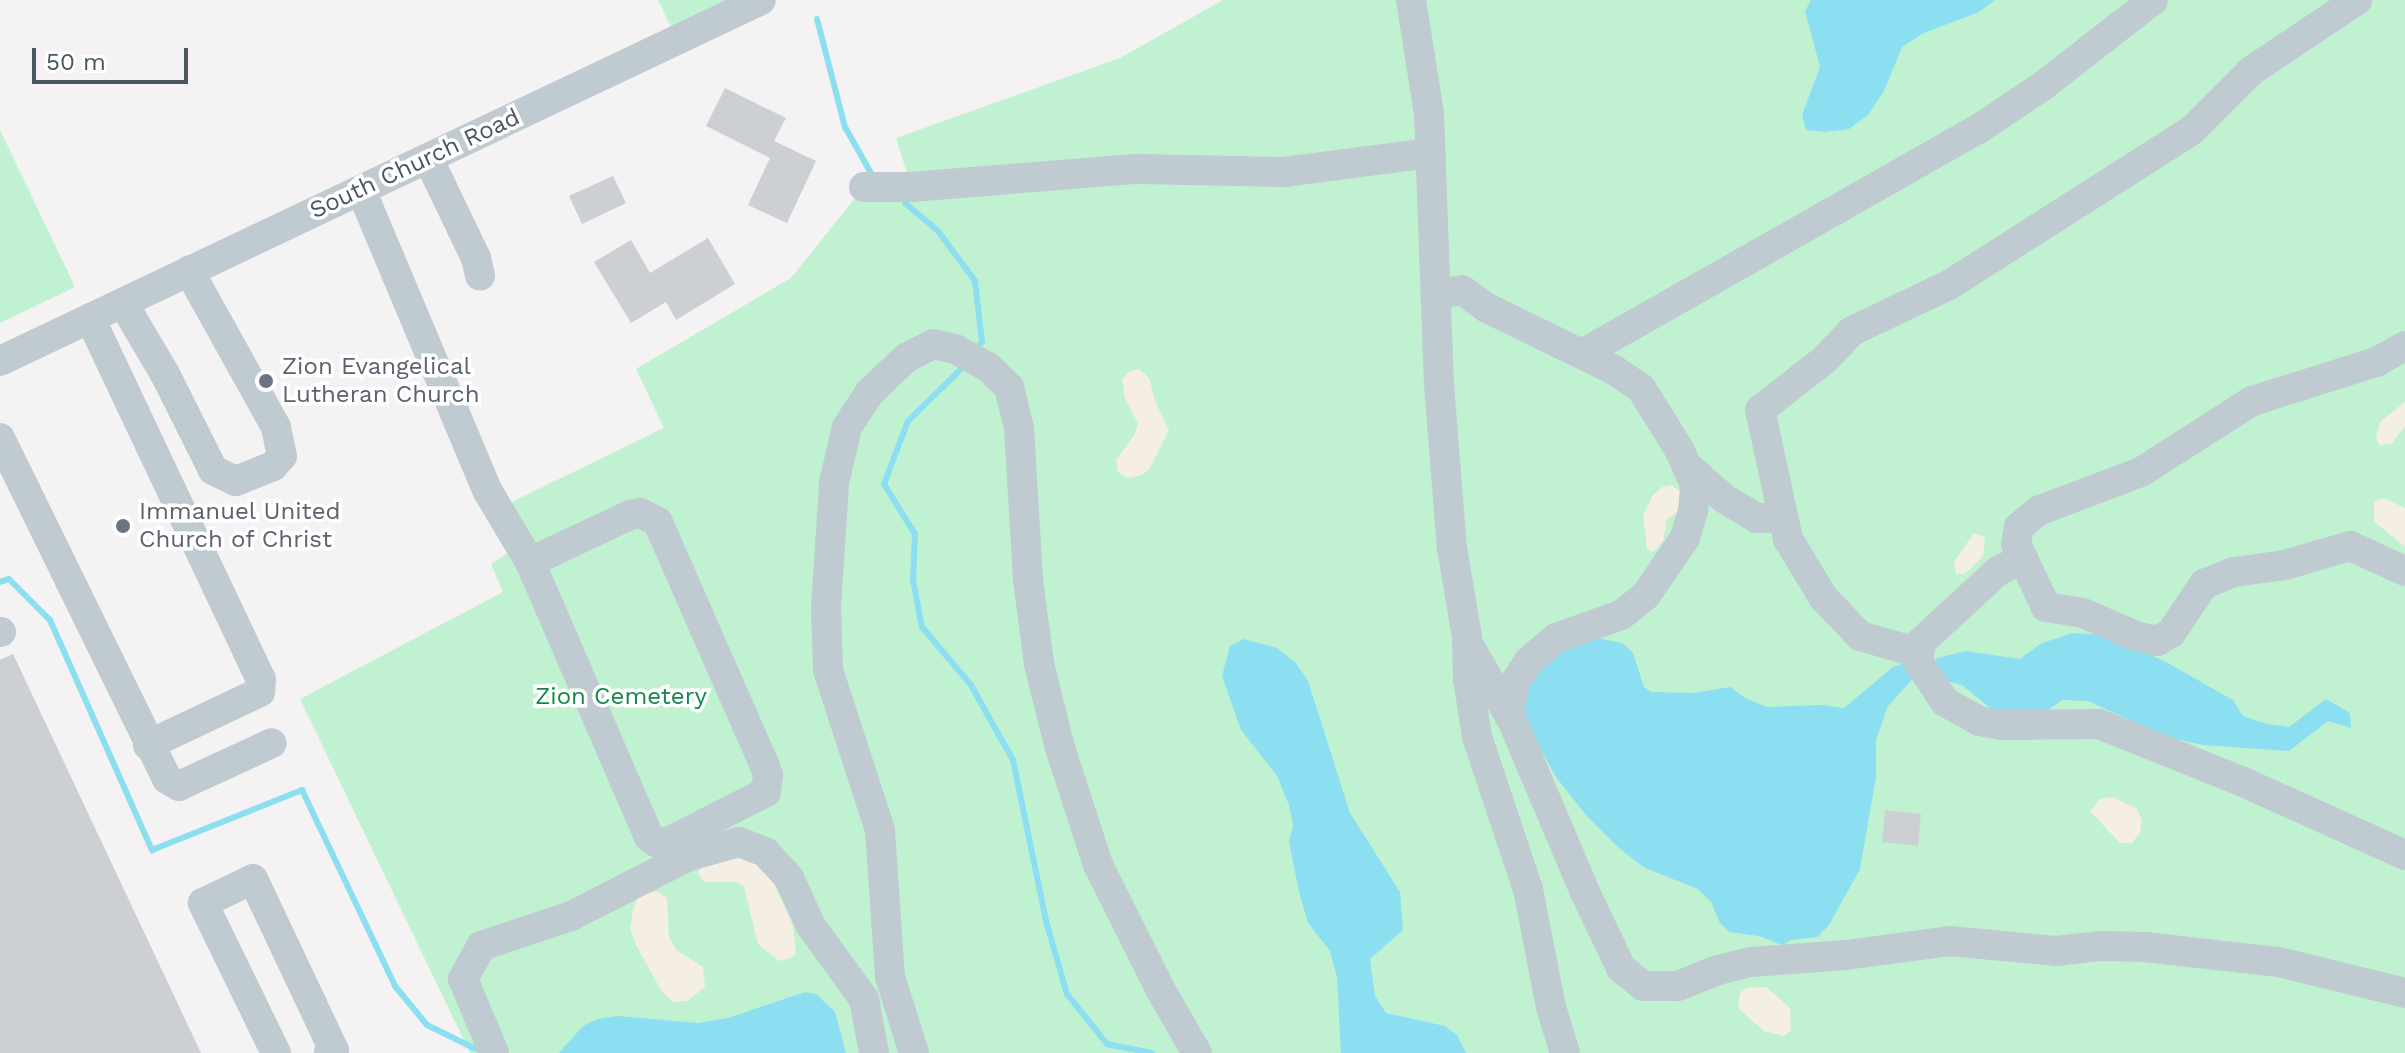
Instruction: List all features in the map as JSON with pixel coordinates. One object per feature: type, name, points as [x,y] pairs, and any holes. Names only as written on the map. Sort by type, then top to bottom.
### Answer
[{"type":"street","name":"South Church Road","points":[[0,361],[761,0]]},
{"type":"street","points":[[1411,0],[1429,114],[1445,473],[1456,589],[1467,642],[1468,679],[1477,737],[1528,889],[1551,1007],[1565,1053]]},
{"type":"street","points":[[1582,354],[1980,128],[2044,85],[2153,0]]},
{"type":"street","points":[[1919,653],[1860,636],[1823,597],[1788,539],[1760,410],[1824,360],[1852,331],[1949,285],[2192,130],[2251,71],[2357,0]]},
{"type":"street","points":[[864,187],[911,187],[1137,169],[1284,172],[1431,153]]},
{"type":"street","points":[[428,158],[476,258],[480,276]]},
{"type":"street","points":[[361,190],[487,490],[530,562],[649,837],[656,842],[668,842],[766,792],[768,775],[764,764],[658,522],[640,513],[630,515],[530,562]]},
{"type":"street","points":[[123,303],[165,374],[213,470],[236,481],[273,466],[282,456],[276,427],[189,271]]},
{"type":"street","points":[[1438,294],[1462,290],[1487,308],[1582,354],[1641,388],[1695,485],[1693,511],[1685,538],[1646,595],[1621,615],[1556,638],[1529,661],[1513,686],[1510,717]]},
{"type":"street","points":[[79,324],[261,679],[260,692],[148,745]]},
{"type":"street","points":[[914,1053],[890,977],[880,830],[828,670],[826,608],[834,483],[847,427],[870,392],[906,358],[933,344],[971,358],[1009,387],[1019,428],[1035,636],[1060,748],[1098,865],[1160,989],[1197,1053]]},
{"type":"street","points":[[2405,346],[2376,362],[2252,401],[2141,472],[2038,511],[2019,527],[2016,544],[2046,607],[2083,613],[2136,636],[2157,641],[2171,633],[2204,584],[2234,572],[2285,565],[2350,546],[2405,571]]},
{"type":"street","points":[[0,438],[167,779],[179,786],[272,743]]},
{"type":"street","points":[[1687,466],[1725,499],[1757,518],[1783,517]]},
{"type":"street","points":[[2023,558],[1997,572],[1921,642],[1918,661],[1945,702],[1979,721],[2002,725],[2099,724],[2241,781],[2405,855]]},
{"type":"street","points":[[1467,642],[1510,717],[1621,968],[1643,986],[1678,986],[1718,970],[1751,962],[1846,955],[1949,941],[2056,951],[2099,946],[2145,947],[2279,962],[2405,993]]},
{"type":"street","points":[[494,1053],[463,979],[481,946],[571,916],[689,856],[739,842],[765,852],[789,878],[811,926],[864,999],[874,1053]]},
{"type":"street","points":[[276,1053],[203,903],[253,879],[334,1050],[329,1053]]},
{"type":"green space","points":[[658,0],[733,0],[671,27]]},
{"type":"green space","name":"Zion Cemetery","points":[[1223,0],[2405,0],[2405,1053],[470,1053],[300,699],[503,592],[491,564],[511,551],[489,513],[664,428],[636,369],[791,278],[855,198],[913,192],[896,138],[1120,58]]},
{"type":"green space","points":[[0,130],[75,287],[0,323]]},
{"type":"sand","points":[[1139,369],[1150,379],[1154,399],[1169,430],[1150,468],[1142,475],[1128,478],[1118,472],[1116,460],[1135,434],[1138,423],[1125,398],[1122,379],[1130,371]]},
{"type":"sand","points":[[2405,402],[2405,426],[2391,444],[2379,445],[2376,437],[2380,422]]},
{"type":"sand","points":[[1671,485],[1684,494],[1682,509],[1667,519],[1663,541],[1653,552],[1647,549],[1643,515],[1653,495],[1662,487]]},
{"type":"sand","points":[[2383,498],[2405,508],[2405,547],[2374,521],[2374,502]]},
{"type":"sand","points":[[1974,533],[1985,537],[1983,556],[1965,574],[1956,574],[1954,562]]},
{"type":"sand","points":[[2113,797],[2137,809],[2142,821],[2140,832],[2132,843],[2120,843],[2090,811],[2100,799]]},
{"type":"sand","points":[[727,852],[757,864],[773,882],[793,926],[796,953],[791,958],[779,961],[758,944],[744,887],[736,882],[704,882],[698,873],[703,861]]},
{"type":"sand","points":[[658,892],[667,898],[669,937],[676,950],[703,967],[705,987],[687,1001],[674,1002],[662,992],[630,928],[638,896]]},
{"type":"sand","points":[[1766,987],[1790,1008],[1791,1030],[1784,1036],[1764,1031],[1738,1008],[1740,993],[1747,988]]},
{"type":"water","points":[[1811,0],[1995,0],[1979,12],[1924,33],[1902,47],[1884,91],[1868,115],[1849,129],[1825,132],[1806,130],[1802,115],[1820,67],[1805,11]]},
{"type":"water","points":[[2072,633],[2105,635],[2166,662],[2233,700],[2243,716],[2289,727],[2326,699],[2350,713],[2351,728],[2328,721],[2289,751],[2203,745],[2167,737],[2088,701],[2062,700],[2044,713],[1996,713],[1962,685],[1936,678],[1931,669],[1937,658],[1966,651],[2020,659],[2040,644]]},
{"type":"water","points":[[1593,637],[1622,643],[1633,653],[1644,687],[1651,692],[1693,693],[1730,687],[1745,698],[1767,707],[1822,705],[1844,708],[1893,667],[1911,661],[1916,675],[1888,706],[1876,740],[1876,777],[1860,869],[1829,925],[1817,937],[1791,940],[1782,945],[1759,936],[1729,932],[1720,923],[1711,902],[1698,889],[1645,868],[1620,849],[1585,814],[1556,777],[1525,721],[1523,691],[1558,650]]},
{"type":"water","points":[[1244,639],[1277,648],[1296,663],[1308,681],[1350,813],[1400,892],[1403,930],[1370,959],[1375,996],[1386,1013],[1445,1026],[1457,1035],[1466,1053],[1341,1053],[1337,977],[1330,951],[1308,923],[1299,892],[1289,842],[1293,825],[1289,805],[1277,776],[1241,730],[1222,676],[1230,646]]},
{"type":"water","points":[[805,992],[816,994],[835,1012],[846,1053],[559,1053],[583,1026],[597,1019],[618,1016],[698,1023],[728,1018]]},
{"type":"building","points":[[725,88],[786,118],[774,141],[816,161],[787,223],[748,205],[770,158],[706,126]]},
{"type":"building","points":[[613,176],[626,203],[582,224],[569,196]]},
{"type":"building","points":[[708,238],[735,284],[676,320],[666,302],[631,323],[594,262],[631,240],[650,273]]},
{"type":"building","points":[[13,654],[201,1053],[0,1053],[0,660]]},
{"type":"building","points":[[1885,810],[1921,814],[1918,846],[1882,842]]},
{"type":"waterway","points":[[817,19],[845,127],[871,173]]},
{"type":"waterway","points":[[905,203],[938,231],[975,281],[982,342],[977,349]]},
{"type":"waterway","points":[[965,365],[908,421],[884,484],[915,534],[913,580],[922,627],[971,685],[1013,760],[1046,921],[1067,994],[1107,1044],[1152,1053]]},
{"type":"waterway","points":[[0,582],[9,579],[50,620],[152,850],[302,790],[395,986],[427,1025],[476,1049]]},
{"type":"place","name":"Zion Evangelical Lutheran Church","points":[[266,381]]},
{"type":"place","name":"Immanuel United Church of Christ","points":[[123,526]]}]
